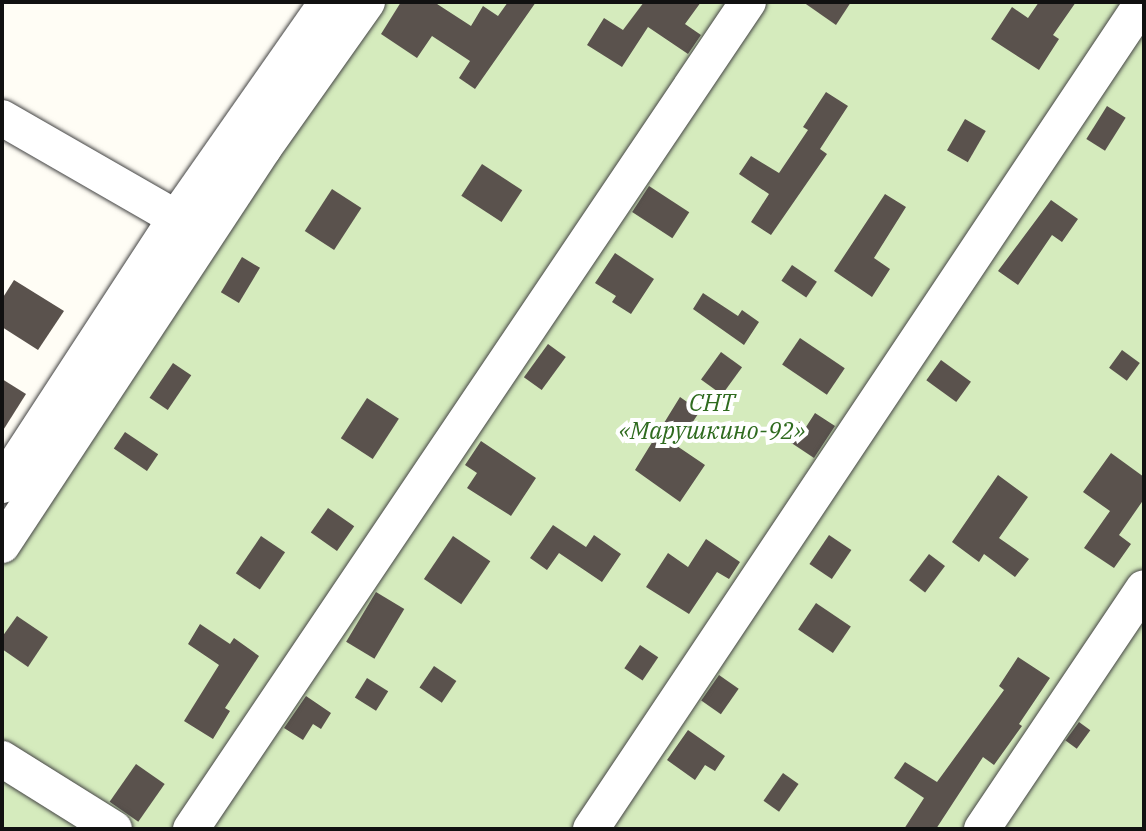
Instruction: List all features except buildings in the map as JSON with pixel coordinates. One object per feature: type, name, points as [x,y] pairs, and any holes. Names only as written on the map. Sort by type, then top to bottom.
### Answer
[{"type":"street","points":[[2,485],[176,218],[327,2]]},
{"type":"street","points":[[2,545],[263,149],[367,2]]},
{"type":"street","points":[[191,829],[748,2]]},
{"type":"street","points":[[591,829],[1143,2]]},
{"type":"street","points":[[2,118],[176,218]]},
{"type":"street","points":[[982,829],[1144,588]]},
{"type":"street","points":[[2,759],[70,818],[114,829]]},
{"type":"green space","name":"СНТ «Марушкино-92»","points":[[380,2],[1144,2],[1144,829],[2,829],[2,567]]}]
